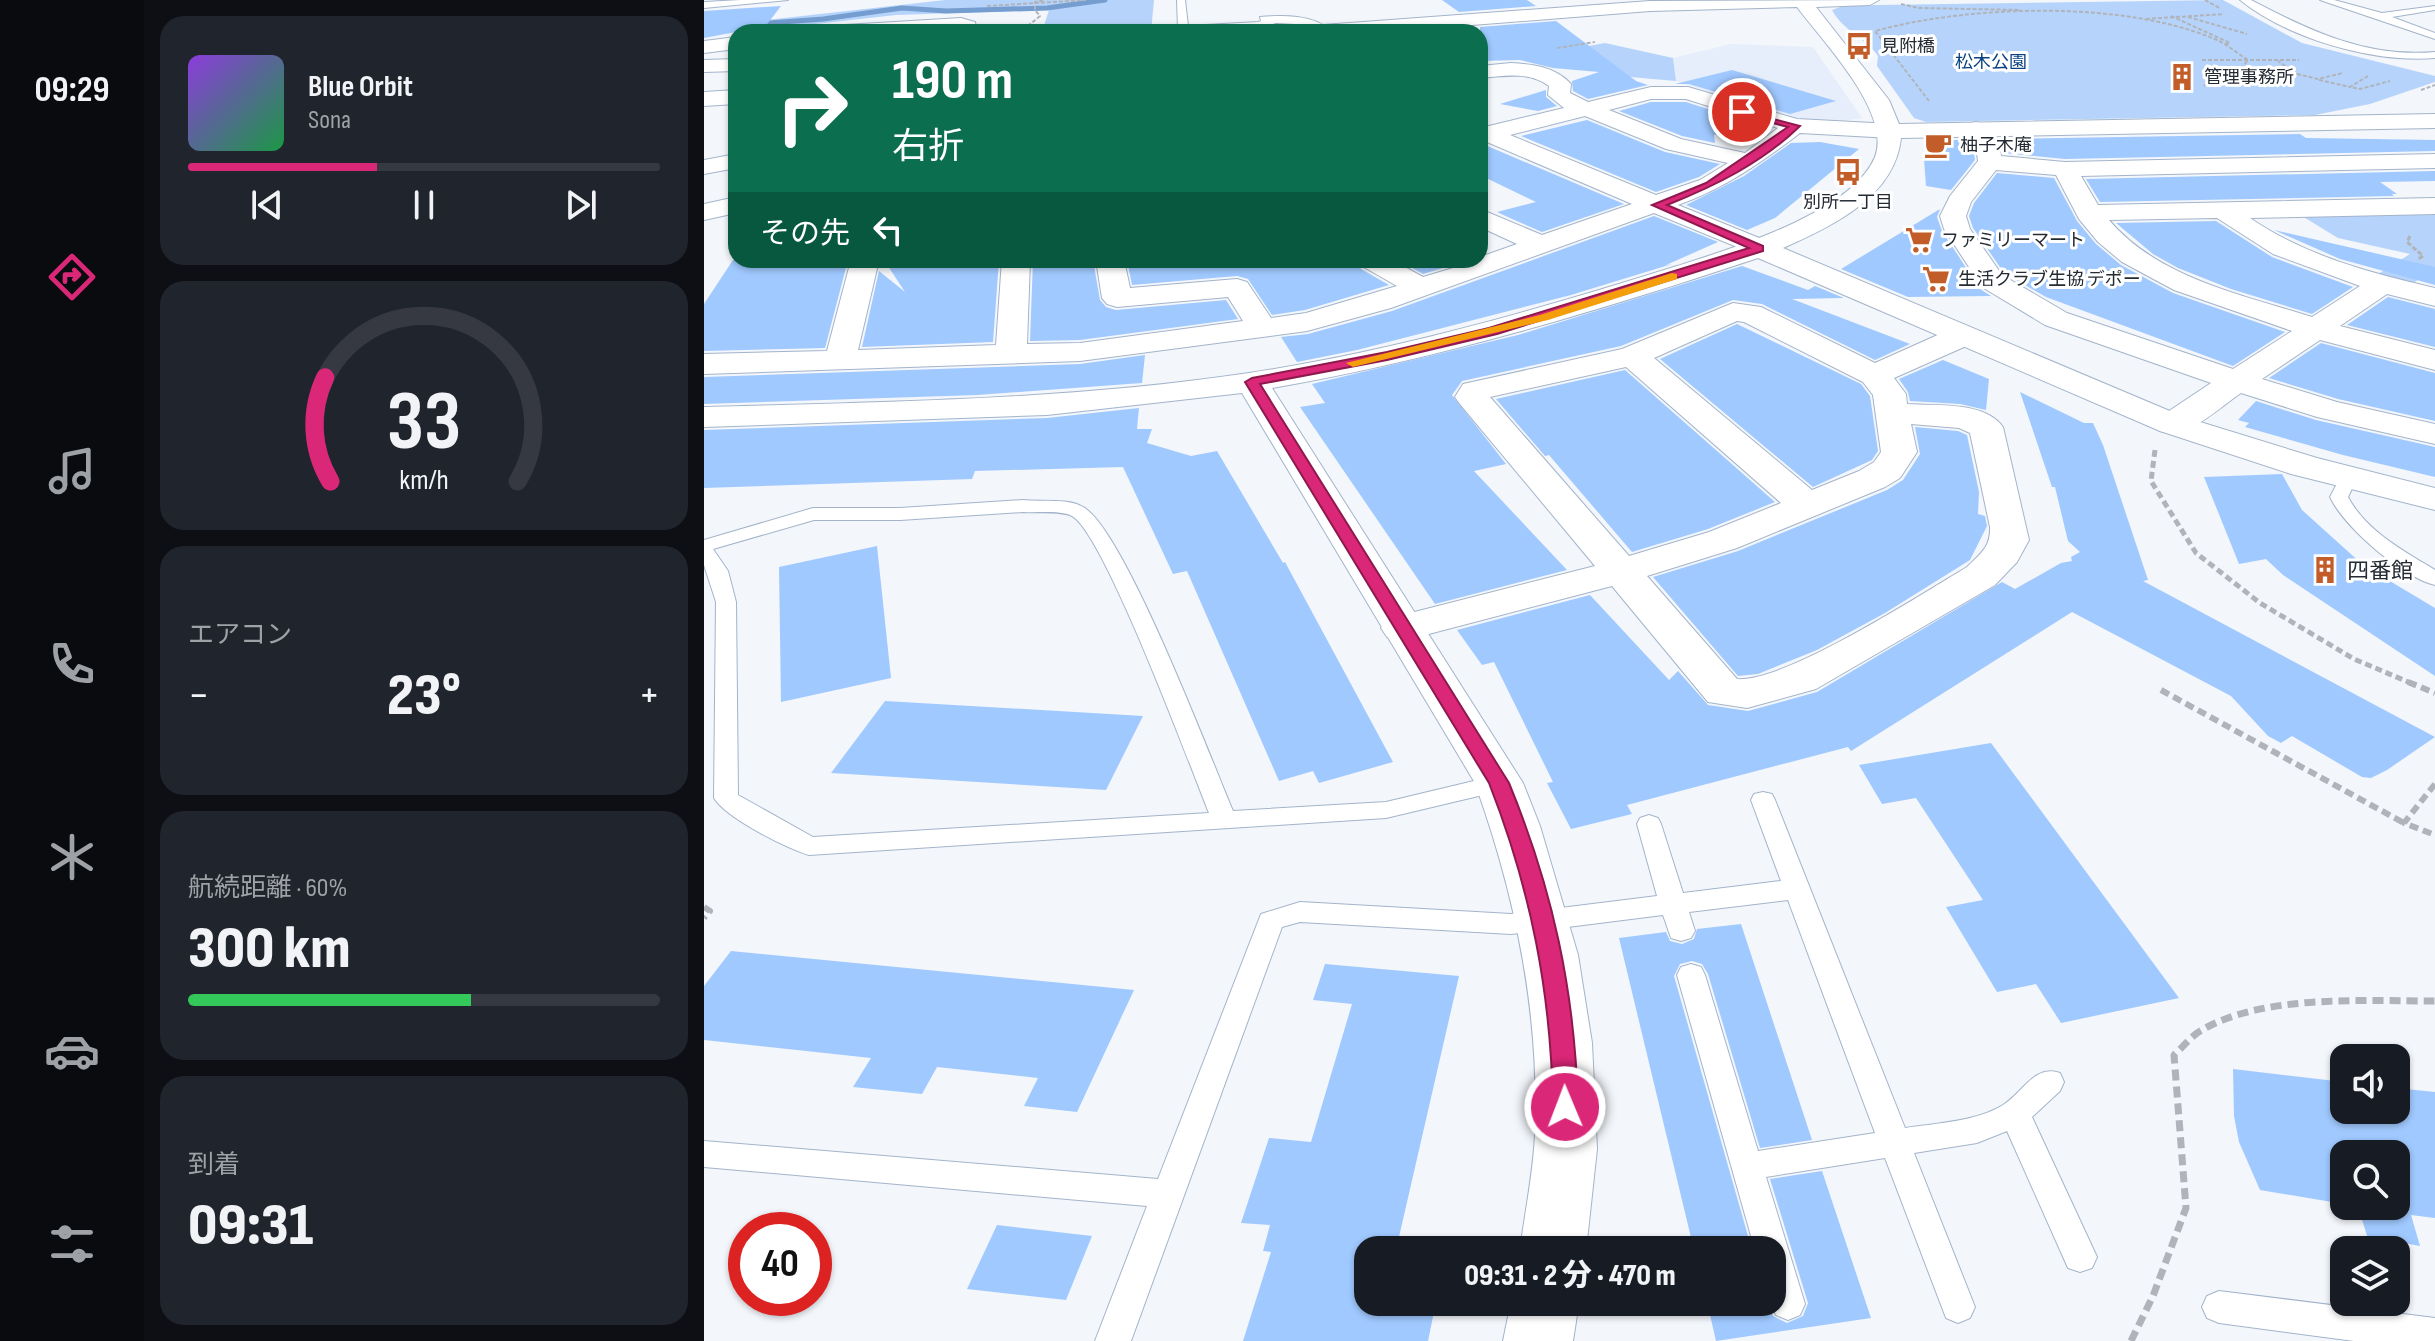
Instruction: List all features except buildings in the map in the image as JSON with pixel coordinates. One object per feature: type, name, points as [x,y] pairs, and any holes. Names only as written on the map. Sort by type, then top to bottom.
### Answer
[{"type":"street","points":[[1406,24],[1622,7],[1870,0]]},
{"type":"street","points":[[704,417],[1023,406],[1252,382],[1387,356],[1493,331],[1759,248],[1801,231],[1860,191],[1888,156],[1892,131],[1881,105],[1801,1]]},
{"type":"street","points":[[704,47],[728,44]]},
{"type":"street","points":[[704,66],[728,65]]},
{"type":"street","points":[[1488,72],[1542,73],[1560,84],[1559,95],[1585,109],[1674,144],[1749,161]]},
{"type":"street","points":[[1488,130],[1651,93],[1672,92],[1688,93],[1795,126],[1892,131],[2435,121]]},
{"type":"street","points":[[704,99],[728,98]]},
{"type":"street","points":[[2329,122],[2391,161],[2435,195]]},
{"type":"street","points":[[1488,264],[1709,185],[1749,161],[1795,126]]},
{"type":"street","points":[[1976,129],[1988,146],[1990,162],[1959,201],[1953,216],[1957,229],[1992,281],[2011,295],[2056,319],[2239,382],[2329,410],[2435,434]]},
{"type":"street","points":[[1488,133],[1962,336],[2164,436],[2435,499]]},
{"type":"street","points":[[1990,162],[2065,169],[2435,161]]},
{"type":"street","points":[[704,167],[728,162]]},
{"type":"street","points":[[2065,169],[2088,213],[2115,244],[2168,277],[2317,329],[2435,360]]},
{"type":"street","points":[[704,186],[728,187]]},
{"type":"street","points":[[2088,213],[2435,206]]},
{"type":"street","points":[[704,212],[728,207]]},
{"type":"street","points":[[2222,210],[2263,238],[2304,258],[2435,297]]},
{"type":"street","points":[[1488,221],[1541,245]]},
{"type":"street","points":[[840,360],[863,268]]},
{"type":"street","points":[[1011,355],[1016,268]]},
{"type":"street","points":[[1111,268],[1117,298],[1237,288],[1262,328]]},
{"type":"street","points":[[1386,268],[1421,288]]},
{"type":"street","points":[[704,364],[1011,355],[1137,347],[1340,315],[1477,268]]},
{"type":"street","points":[[2164,436],[2383,284]]},
{"type":"street","points":[[1402,628],[1619,572],[1723,540],[1805,504],[1855,487],[1887,470],[1899,452],[1889,394],[1874,375],[1750,313],[1733,312],[1632,356],[1475,391],[1472,397],[1619,572],[1724,692],[1747,694],[1800,679],[1981,576],[2003,554],[2010,540],[1986,427],[1965,418],[1893,413]]},
{"type":"street","points":[[1874,375],[1962,336]]},
{"type":"street","points":[[1632,356],[1805,504]]},
{"type":"street","points":[[1252,382],[1499,783],[1525,847],[1545,918],[1557,979],[1564,1049],[1566,1137],[1555,1236]]},
{"type":"street","points":[[1538,1341],[1542,1316]]},
{"type":"lane","points":[[704,5],[784,0]]},
{"type":"lane","points":[[1181,0],[1183,24]]},
{"type":"lane","points":[[2244,0],[2311,36],[2411,59],[2435,55]]},
{"type":"lane","points":[[2324,0],[2382,16],[2411,30],[2434,36]]},
{"type":"lane","points":[[2406,0],[2435,8]]},
{"type":"lane","points":[[2382,16],[2435,8]]},
{"type":"lane","points":[[1262,24],[1278,19]]},
{"type":"lane","points":[[1205,22],[1278,19],[1316,24]]},
{"type":"lane","points":[[2403,41],[2434,36]]},
{"type":"lane","points":[[2358,49],[2388,43]]},
{"type":"lane","points":[[2348,478],[2339,497],[2341,505],[2368,532],[2435,579]]},
{"type":"lane","points":[[1224,818],[1128,589],[1091,523],[1076,510],[1023,506],[900,514],[813,514],[704,548],[718,571],[726,602],[726,798],[809,846],[1386,810],[1499,783]]},
{"type":"lane","points":[[2414,565],[2435,559]]},
{"type":"lane","points":[[1763,800],[1958,1307]]},
{"type":"lane","points":[[1649,824],[1681,931]]},
{"type":"lane","points":[[1113,1341],[1271,921],[1300,912],[1497,924],[1797,889]]},
{"type":"lane","points":[[1691,975],[1788,1304]]},
{"type":"lane","points":[[1748,1166],[1977,1130],[2015,1114],[2049,1082]]},
{"type":"lane","points":[[2015,1114],[2080,1257]]},
{"type":"lane","points":[[704,1154],[1168,1194]]},
{"type":"lane","points":[[2219,1307],[2435,1335]]},
{"type":"path","points":[[1030,24],[1040,16],[1035,10],[1035,2],[1045,0]]},
{"type":"path","points":[[979,6],[1086,0]]},
{"type":"path","points":[[1901,4],[1919,8],[2014,9],[2141,20],[2225,44],[2248,60]]},
{"type":"path","points":[[1932,104],[1875,31],[1939,17],[2030,12]]},
{"type":"path","points":[[2141,20],[2229,14]]},
{"type":"path","points":[[2183,15],[2252,36]]},
{"type":"path","points":[[2170,16],[2230,43],[2225,44]]},
{"type":"path","points":[[1553,48],[1595,42]]},
{"type":"path","points":[[2202,60],[2300,60],[2292,53]]},
{"type":"path","points":[[2238,74],[2246,67],[2248,60]]},
{"type":"path","points":[[2203,86],[2238,74],[2297,74],[2277,60]]},
{"type":"path","points":[[2318,79],[2350,87]]},
{"type":"path","points":[[2411,264],[2423,256],[2407,242],[2407,237],[2416,233]]},
{"type":"path","points":[[2164,436],[2151,481],[2196,553],[2260,603],[2341,651],[2435,693]]},
{"type":"path","points":[[2161,690],[2404,823],[2435,835]]},
{"type":"path","points":[[2404,823],[2435,784]]},
{"type":"path","points":[[704,907],[710,911],[704,918]]},
{"type":"path","points":[[2131,1341],[2153,1296],[2186,1208],[2174,1055],[2202,1030],[2252,1011],[2372,1001],[2435,1001]]},
{"type":"shaded area","points":[[1731,44],[1813,47],[1862,118],[1830,123],[1779,116],[1676,81],[1673,58]]},
{"type":"green space","points":[[945,0],[1154,0],[1152,24],[1045,24],[1049,10],[896,15],[815,24],[756,24],[757,21]]},
{"type":"green space","name":"松木公園","points":[[2223,0],[2302,43],[2435,76],[2435,82],[2370,104],[2315,115],[1926,122],[1914,118],[1877,66],[1878,56],[1842,24],[1832,10],[1843,6],[1878,5]]},
{"type":"green space","points":[[1605,43],[1673,58],[1676,81],[1618,76],[1566,63],[1577,48]]},
{"type":"green space","points":[[2435,211],[2435,270],[2408,286],[2375,276],[2410,254],[2338,238],[2297,213]]},
{"type":"waterway","points":[[755,24],[902,8],[946,11],[1047,8],[1105,0]]},
{"type":"slow traffic","points":[[1353,363],[1543,318],[1672,277]]},
{"type":"place","name":"見附橋","points":[[1859,46]]},
{"type":"place","name":"管理事務所","points":[[2182,77]]},
{"type":"place","name":"柚子木庵","points":[[1938,145]]},
{"type":"place","name":"別所一丁目","points":[[1848,172]]},
{"type":"place","name":"ファミリーマート","points":[[1919,240]]},
{"type":"place","name":"生活クラブ生協 デポー","points":[[1936,279]]},
{"type":"place","name":"四番館","points":[[2325,570]]},
{"type":"route","points":[[1565,1107],[1564,1049],[1557,979],[1545,918],[1525,847],[1499,783],[1252,382],[1387,356],[1543,318],[1759,248],[1658,205],[1709,185],[1749,161],[1795,126],[1742,112]]}]
